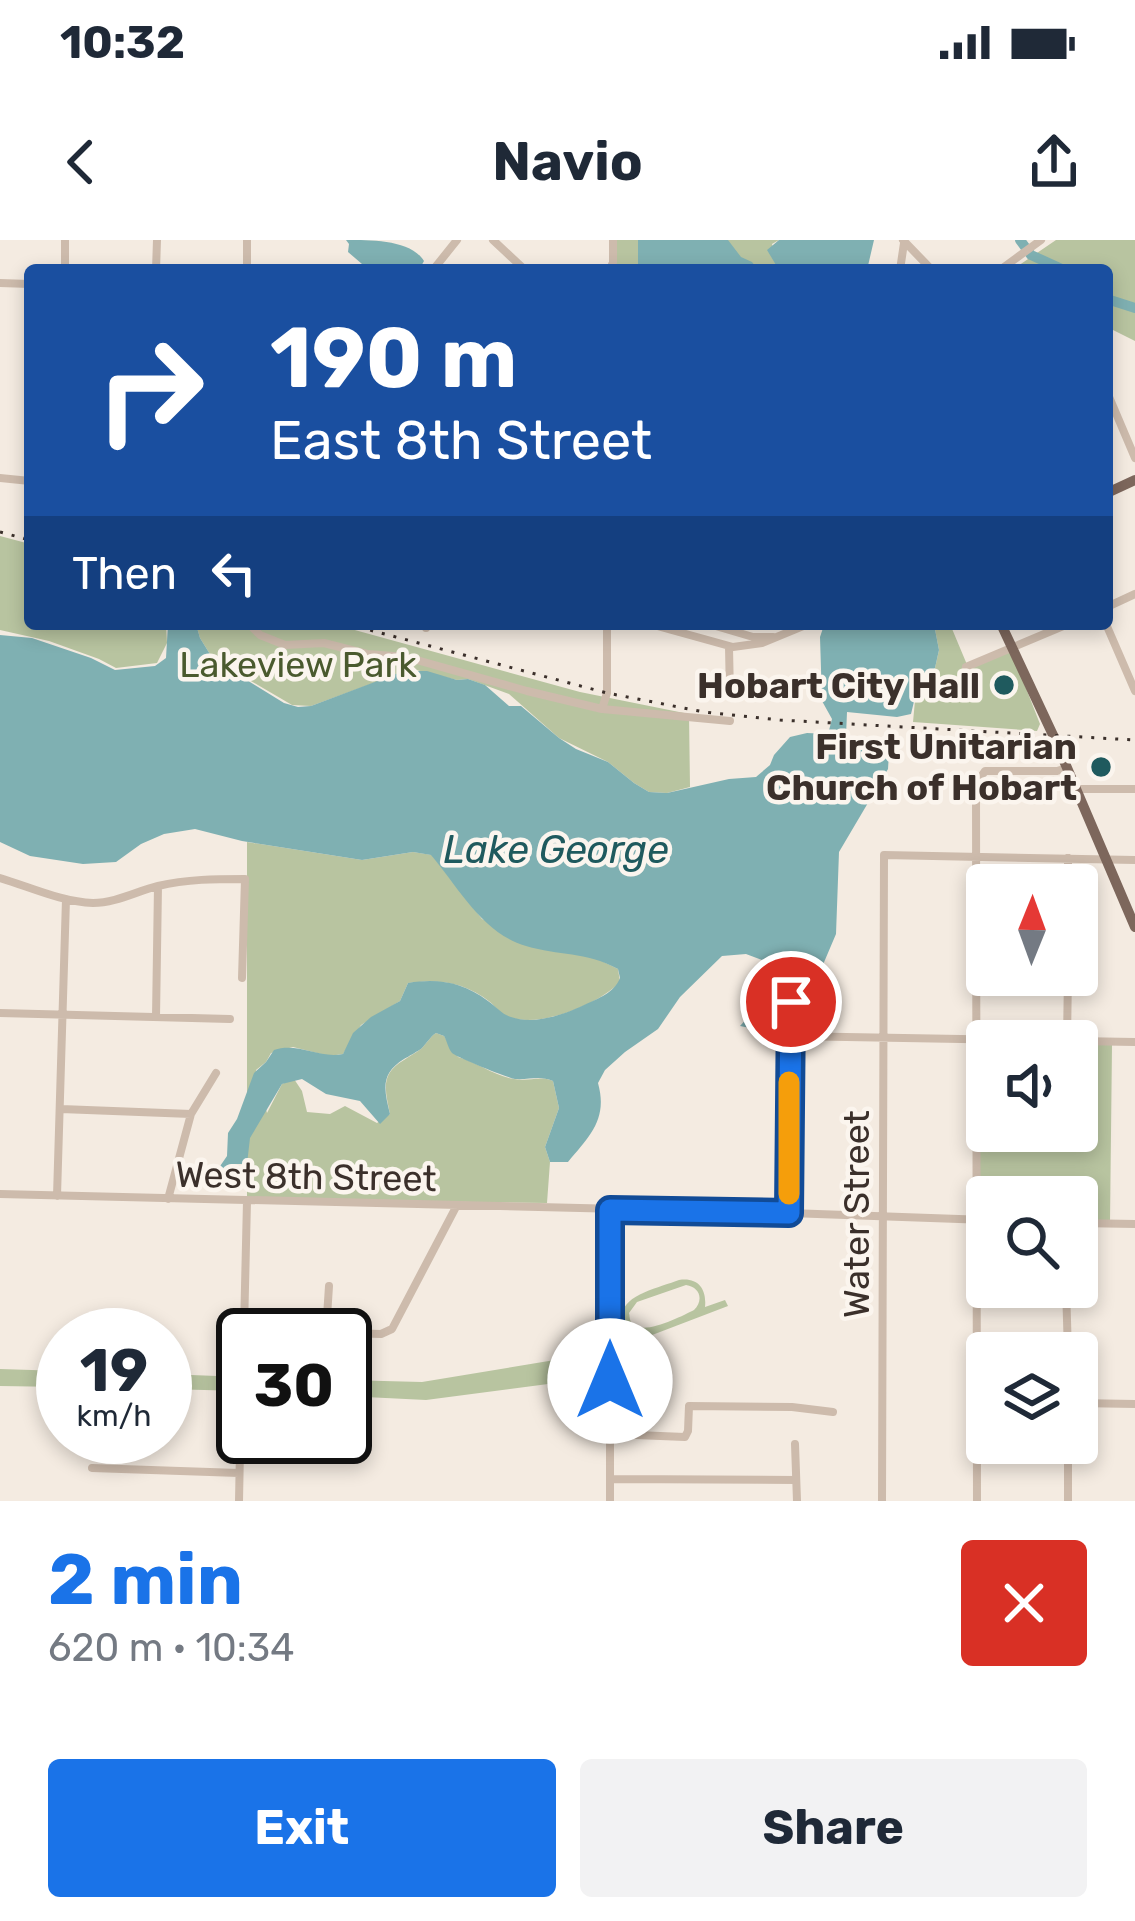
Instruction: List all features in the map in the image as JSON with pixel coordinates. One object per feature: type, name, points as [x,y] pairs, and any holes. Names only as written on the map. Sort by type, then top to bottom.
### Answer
[{"type":"main road","points":[[1003,630],[1135,927]]},
{"type":"street","points":[[438,264],[457,240]]},
{"type":"street","points":[[493,240],[519,264]]},
{"type":"street","points":[[1008,264],[1041,240]]},
{"type":"street","points":[[903,241],[926,264]]},
{"type":"street","points":[[1113,406],[1135,458]]},
{"type":"street","points":[[255,630],[285,645],[324,643],[406,657],[602,709],[730,722]]},
{"type":"street","points":[[602,709],[607,693],[607,630]]},
{"type":"street","points":[[671,630],[729,647],[749,647],[792,630]]},
{"type":"street","points":[[729,630],[774,637]]},
{"type":"street","points":[[966,667],[1054,630]]},
{"type":"street","points":[[1109,630],[1135,692]]},
{"type":"street","points":[[729,647],[730,696]]},
{"type":"street","points":[[976,1020],[976,784],[985,771],[1067,768]]},
{"type":"street","points":[[1076,789],[1135,789]]},
{"type":"street","name":"Water Street","points":[[882,1501],[884,855],[975,856]]},
{"type":"street","points":[[975,856],[1135,860]]},
{"type":"street","points":[[1068,858],[1068,864]]},
{"type":"street","points":[[0,878],[90,903],[195,879],[245,879],[242,978]]},
{"type":"street","points":[[156,1017],[158,886]]},
{"type":"street","points":[[57,1196],[66,899]]},
{"type":"street","points":[[789,1213],[791,1002]]},
{"type":"street","points":[[0,1013],[230,1019]]},
{"type":"street","points":[[789,1036],[966,1039]]},
{"type":"street","points":[[1098,1041],[1135,1042]]},
{"type":"street","points":[[168,1199],[191,1114],[216,1073]]},
{"type":"street","points":[[60,1109],[191,1114]]},
{"type":"street","name":"West 8th Street","points":[[0,1194],[966,1220]]},
{"type":"street","points":[[245,1308],[247,1201]]},
{"type":"street","points":[[372,1334],[392,1329],[456,1207]]},
{"type":"street","points":[[610,1210],[610,1501]]},
{"type":"street","points":[[1098,1223],[1135,1224]]},
{"type":"street","points":[[327,1308],[328,1286]]},
{"type":"street","points":[[976,1501],[980,1308]]},
{"type":"street","points":[[1098,1403],[1135,1404]]},
{"type":"street","points":[[610,1434],[685,1437],[689,1406],[833,1412]]},
{"type":"street","points":[[795,1444],[796,1501]]},
{"type":"street","points":[[239,1464],[239,1501]]},
{"type":"street","points":[[1068,1464],[1068,1501]]},
{"type":"street","points":[[92,1468],[239,1473]]},
{"type":"street","points":[[610,1479],[796,1480]]},
{"type":"green space","points":[[617,240],[644,240],[644,264],[615,264]]},
{"type":"green space","points":[[721,240],[779,240],[772,244],[777,264],[747,264]]},
{"type":"green space","points":[[1056,240],[1135,240],[1135,341],[1113,330],[1113,264],[1021,264]]},
{"type":"green space","name":"Lakeview Park","points":[[0,536],[24,542],[24,630],[166,630],[167,643],[157,663],[116,668],[49,641],[0,630]]},
{"type":"green space","name":"Lakeview Park","points":[[198,630],[355,630],[580,692],[689,714],[690,787],[649,792],[608,762],[559,738],[509,694],[468,679],[412,669],[311,706],[292,705],[213,659]]},
{"type":"green space","points":[[935,630],[953,630],[968,667],[1011,650],[1040,724],[1037,731],[913,722],[916,690],[935,668],[939,650]]},
{"type":"green space","points":[[247,842],[362,860],[413,852],[432,855],[482,919],[556,951],[592,956],[618,969],[620,982],[597,999],[532,1020],[504,1015],[481,995],[461,986],[408,983],[400,1001],[361,1025],[343,1054],[329,1056],[293,1047],[271,1053],[256,1070],[267,1113],[282,1084],[294,1079],[307,1112],[330,1114],[345,1106],[377,1123],[390,1114],[386,1090],[391,1071],[436,1033],[444,1036],[458,1057],[499,1075],[553,1081],[559,1108],[545,1147],[550,1162],[547,1203],[247,1199]]},
{"type":"green space","points":[[1098,1044],[1112,1044],[1110,1222],[1098,1222],[1098,1176],[978,1176],[977,1152],[1098,1152]]},
{"type":"green space","points":[[679,1280],[696,1282],[703,1290],[705,1307],[725,1300],[728,1306],[626,1345],[624,1338],[634,1333],[625,1322],[627,1304]],"holes":[[[691,1286],[700,1298],[694,1310],[653,1327],[631,1322],[629,1313],[637,1302]]]},
{"type":"green space","points":[[609,1351],[609,1376],[426,1400],[372,1397],[372,1381],[422,1382]]},
{"type":"green space","points":[[0,1369],[36,1370],[36,1387],[0,1386]]},
{"type":"green space","points":[[192,1375],[216,1376],[216,1390],[192,1390]]},
{"type":"water","points":[[346,240],[401,245],[424,261],[362,264],[348,252]]},
{"type":"water","points":[[638,240],[728,240],[754,264],[638,264]]},
{"type":"water","points":[[779,240],[874,240],[868,264],[775,264],[767,250]]},
{"type":"water","name":"Lake George","points":[[168,630],[198,630],[213,659],[298,707],[404,671],[468,679],[485,685],[509,706],[521,706],[559,738],[608,762],[649,792],[667,793],[756,777],[790,737],[828,734],[832,719],[822,701],[822,630],[935,630],[939,650],[935,668],[917,689],[911,714],[847,712],[846,736],[884,741],[888,769],[839,852],[836,934],[822,967],[750,1028],[740,1026],[761,997],[767,962],[746,954],[722,956],[680,997],[658,1029],[605,1070],[598,1083],[599,1117],[568,1162],[550,1162],[545,1147],[559,1108],[553,1081],[515,1079],[482,1067],[452,1053],[444,1036],[436,1033],[387,1076],[390,1114],[380,1124],[360,1101],[326,1094],[302,1079],[282,1084],[250,1138],[247,1164],[231,1164],[220,1180],[214,1175],[227,1156],[228,1133],[254,1073],[274,1050],[343,1054],[353,1033],[400,1001],[408,983],[440,981],[460,986],[508,1016],[529,1020],[558,1015],[595,1000],[620,978],[618,969],[606,963],[510,940],[473,908],[431,855],[413,852],[362,860],[195,829],[164,834],[116,862],[83,864],[30,856],[0,842],[0,635],[32,638],[115,670],[155,666],[166,658]]},
{"type":"waterway","points":[[1020,240],[1031,255],[1051,264]]},
{"type":"waterway","points":[[1113,301],[1135,308]]},
{"type":"railway","points":[[0,532],[24,538]]},
{"type":"railway","points":[[370,630],[607,693],[704,712],[1135,740]]},
{"type":"slow traffic","points":[[789,1082],[789,1194]]},
{"type":"place","name":"Hobart City Hall","points":[[1004,685]]},
{"type":"place","name":"First Unitarian Church of Hobart","points":[[1101,767]]},
{"type":"route","points":[[610,1381],[610,1210],[789,1213],[791,1002]]}]
